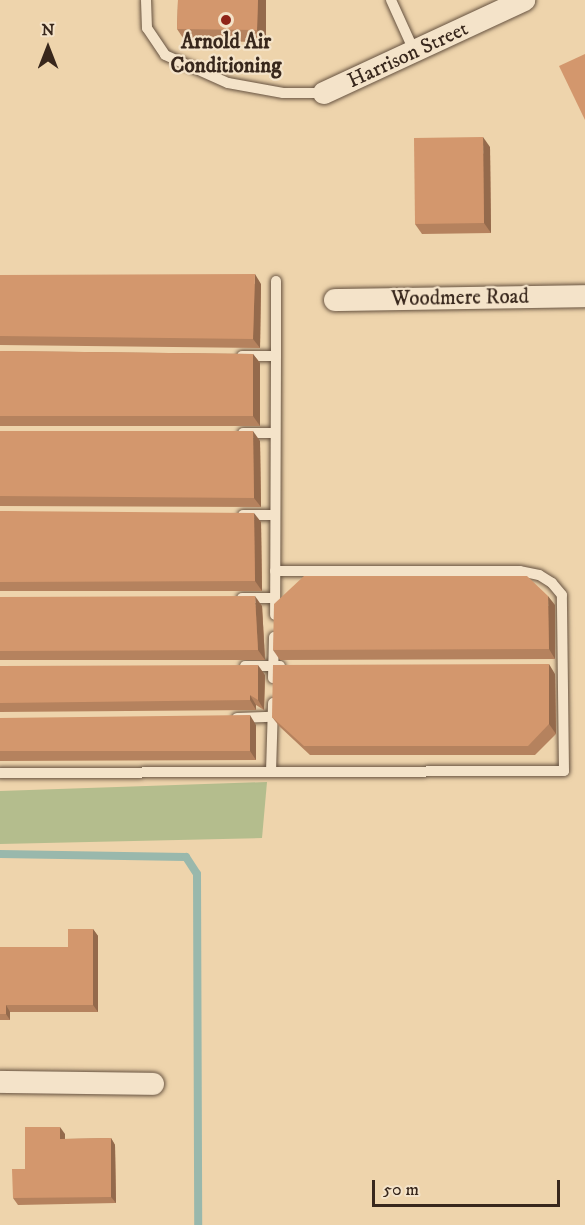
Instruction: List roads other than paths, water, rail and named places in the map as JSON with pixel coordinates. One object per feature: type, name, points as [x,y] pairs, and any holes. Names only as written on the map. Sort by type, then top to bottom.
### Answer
[{"type":"street","name":"Harrison Street","points":[[324,93],[415,53],[524,0]]},
{"type":"street","name":"Woodmere Road","points":[[335,300],[585,296]]},
{"type":"street","points":[[0,1082],[153,1084]]},
{"type":"lane","points":[[146,0],[147,28],[165,55],[228,83],[283,93],[324,93]]},
{"type":"lane","points":[[391,0],[415,53]]},
{"type":"lane","points":[[271,772],[275,598],[276,281]]},
{"type":"lane","points":[[228,355],[276,356]]},
{"type":"lane","points":[[227,433],[275,433]]},
{"type":"lane","points":[[227,515],[275,515]]},
{"type":"lane","points":[[0,773],[564,771],[557,666],[562,596],[539,575],[520,571],[275,571]]},
{"type":"lane","points":[[227,598],[275,598]]},
{"type":"lane","points":[[238,666],[297,666]]},
{"type":"lane","points":[[225,718],[272,717]]},
{"type":"waterway","points":[[0,854],[186,857],[197,874],[198,1225]]},
{"type":"place","name":"Arnold Air Conditioning","points":[[226,20]]}]
